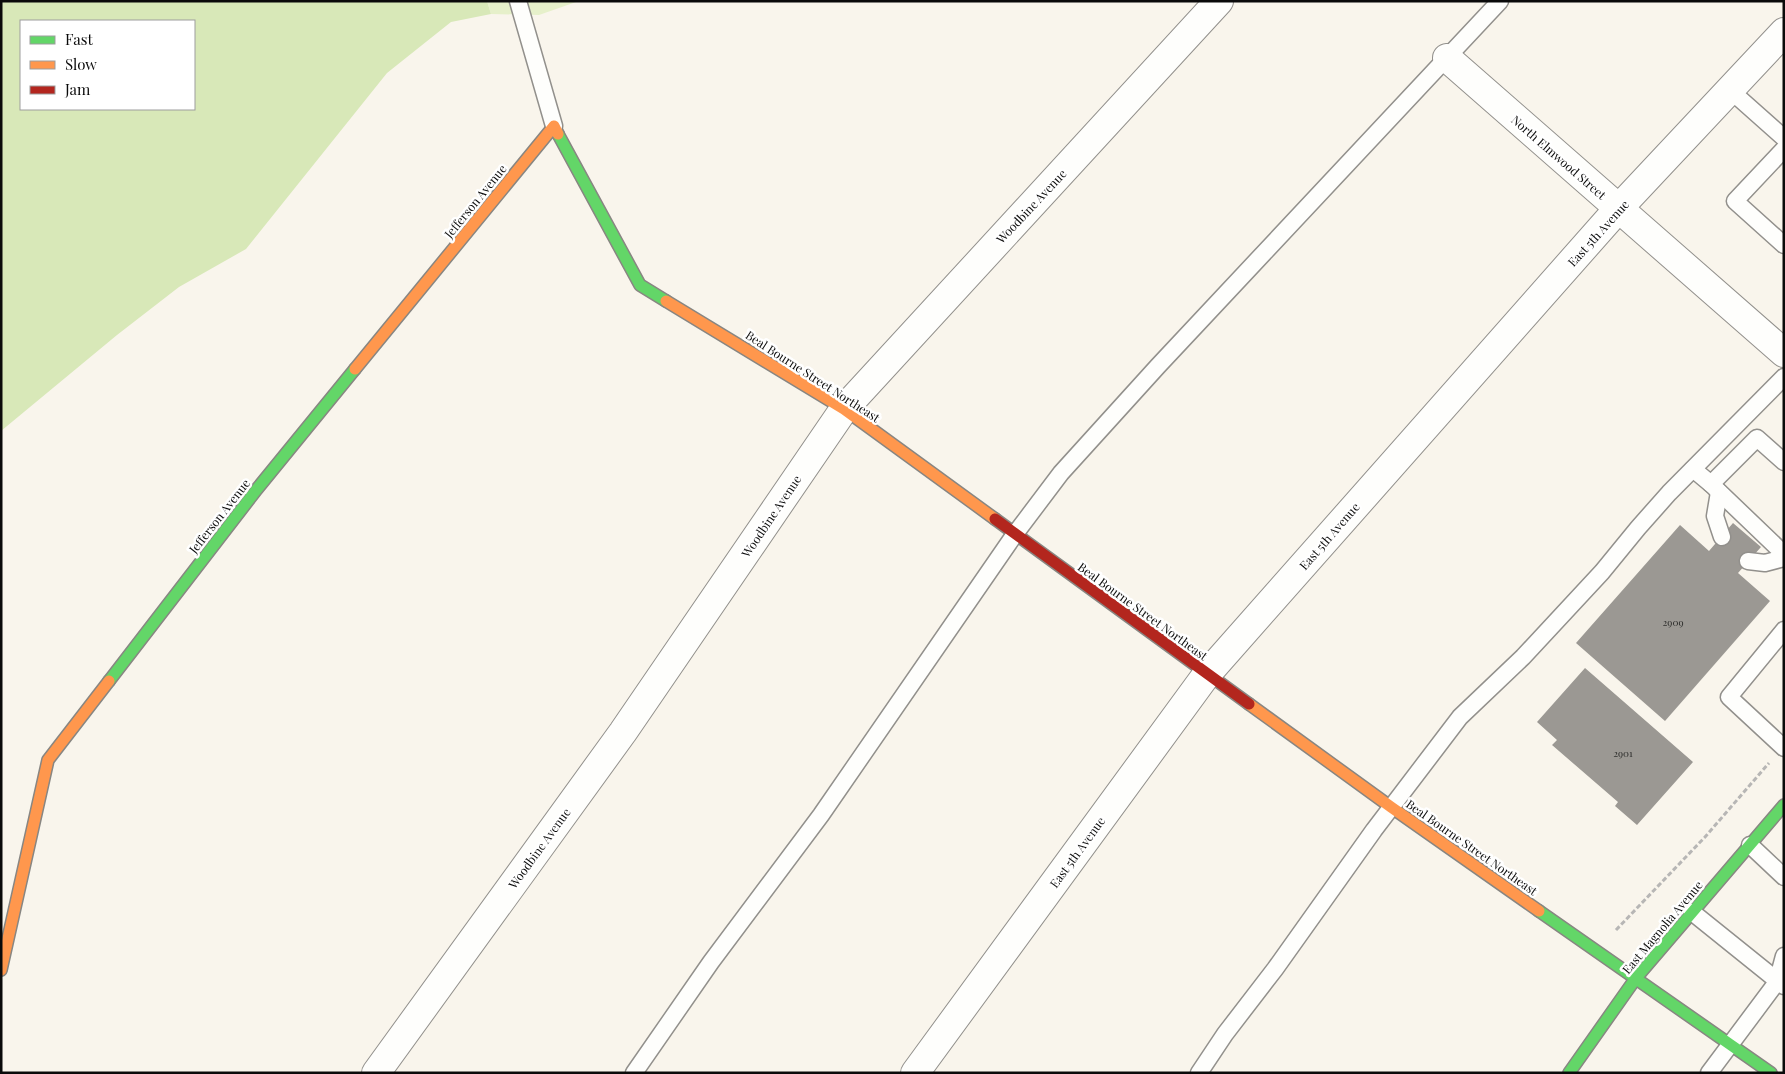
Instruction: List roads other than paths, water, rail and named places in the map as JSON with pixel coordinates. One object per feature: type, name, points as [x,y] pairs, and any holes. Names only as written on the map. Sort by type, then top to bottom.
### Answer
[{"type":"street","name":"Woodbine Avenue","points":[[376,1073],[623,732],[844,409],[1219,1]]},
{"type":"street","name":"East 5th Avenue","points":[[915,1073],[1207,674],[1618,209],[1784,32]]},
{"type":"street","name":"North Elmwood Street","points":[[1447,58],[1784,353]]},
{"type":"street","name":"Beal Bourne Street Northeast","points":[[554,126],[640,285],[844,409],[1391,807],[1771,1073]]},
{"type":"street","name":"Jefferson Avenue","points":[[1,970],[48,760],[257,489],[554,126]]},
{"type":"street","name":"East Magnolia Avenue","points":[[1569,1073],[1636,978],[1784,805]]},
{"type":"lane","points":[[518,1],[554,126]]},
{"type":"lane","points":[[634,1073],[711,962],[821,815],[1015,534],[1061,473],[1500,1]]},
{"type":"lane","points":[[1730,90],[1784,138]]},
{"type":"lane","points":[[1784,149],[1735,201],[1784,245]]},
{"type":"lane","points":[[1200,1073],[1225,1034],[1275,969],[1391,807],[1460,717],[1541,638],[1602,572],[1638,528],[1692,469],[1784,376]]},
{"type":"lane","points":[[1722,536],[1715,516],[1715,488],[1757,438],[1784,462]]},
{"type":"lane","points":[[1692,469],[1715,488],[1784,554]]},
{"type":"lane","points":[[1748,561],[1765,563],[1784,558]]},
{"type":"lane","points":[[1783,747],[1729,697],[1784,630]]},
{"type":"lane","points":[[1750,845],[1784,877]]},
{"type":"lane","points":[[1692,912],[1781,984]]},
{"type":"lane","points":[[1708,1073],[1729,1043],[1781,984],[1784,956]]}]
